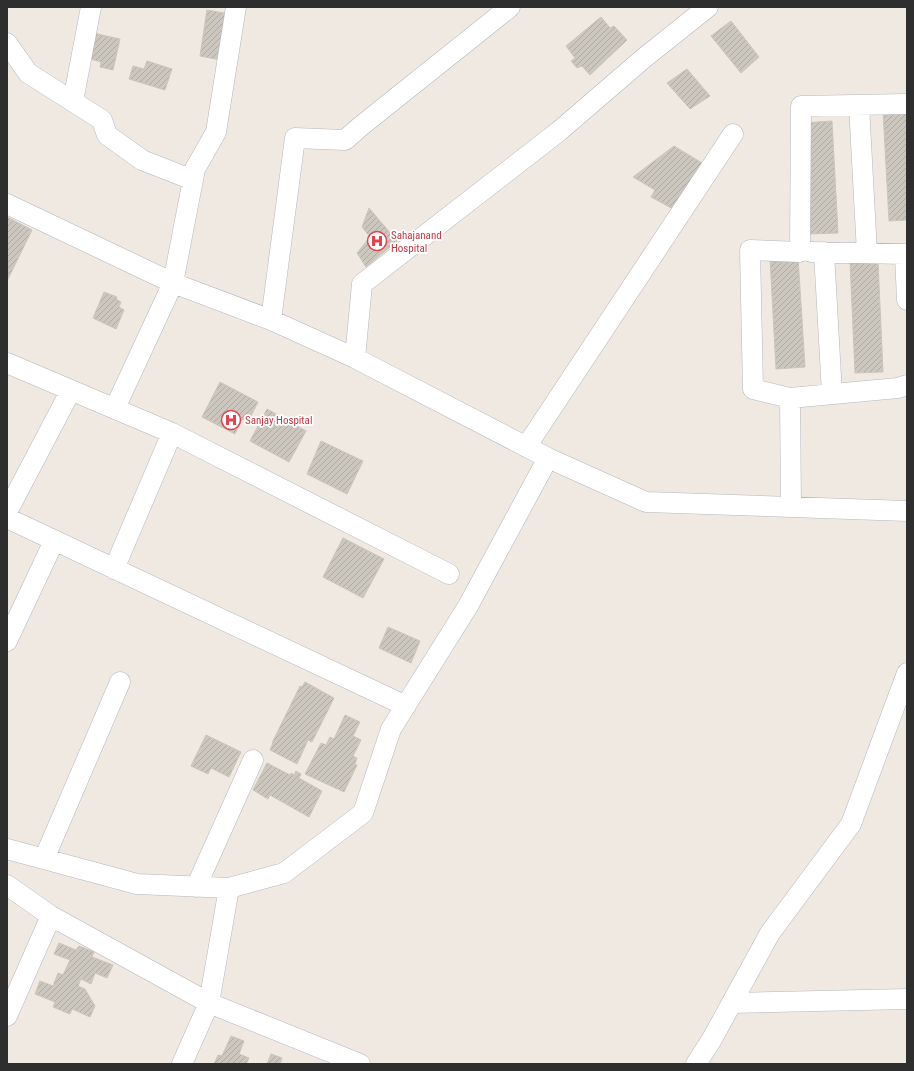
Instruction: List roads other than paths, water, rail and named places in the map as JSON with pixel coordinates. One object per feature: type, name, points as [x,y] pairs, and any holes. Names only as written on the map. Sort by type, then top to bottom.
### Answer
[{"type":"street","points":[[73,101],[92,7]]},
{"type":"street","points":[[114,408],[173,283],[195,169],[216,132],[236,7]]},
{"type":"street","points":[[271,320],[295,138],[345,140],[510,7]]},
{"type":"street","points":[[355,358],[362,284],[558,132],[644,58],[708,7]]},
{"type":"street","points":[[7,43],[28,73],[102,120],[107,135],[142,160],[193,180]]},
{"type":"street","points":[[800,252],[801,106],[907,104]]},
{"type":"street","points":[[859,105],[867,253]]},
{"type":"street","points":[[526,447],[733,134]]},
{"type":"street","points":[[7,204],[173,283],[271,320],[355,358],[548,458],[646,502],[907,511]]},
{"type":"street","points":[[907,300],[906,254],[750,250],[753,389],[790,398],[898,388],[907,385]]},
{"type":"street","points":[[824,252],[832,394]]},
{"type":"street","points":[[7,363],[172,433],[449,574]]},
{"type":"street","points":[[7,512],[71,390]]},
{"type":"street","points":[[790,398],[791,506]]},
{"type":"street","points":[[114,569],[172,433]]},
{"type":"street","points":[[7,849],[137,884],[229,888],[284,873],[363,813],[391,729],[468,606],[548,458]]},
{"type":"street","points":[[7,518],[406,706]]},
{"type":"street","points":[[7,641],[54,541]]},
{"type":"street","points":[[696,1064],[712,1039],[770,933],[851,824],[907,674]]},
{"type":"street","points":[[44,859],[120,682]]},
{"type":"street","points":[[196,887],[253,760]]},
{"type":"street","points":[[7,885],[52,916],[209,1002],[360,1064]]},
{"type":"street","points":[[182,1064],[209,1002],[229,888]]},
{"type":"street","points":[[7,1016],[52,916]]},
{"type":"street","points":[[732,1003],[907,999]]},
{"type":"place","name":"Sahajanand Hospital","points":[[377,241]]},
{"type":"place","name":"Sanjay Hospital","points":[[231,420]]}]
